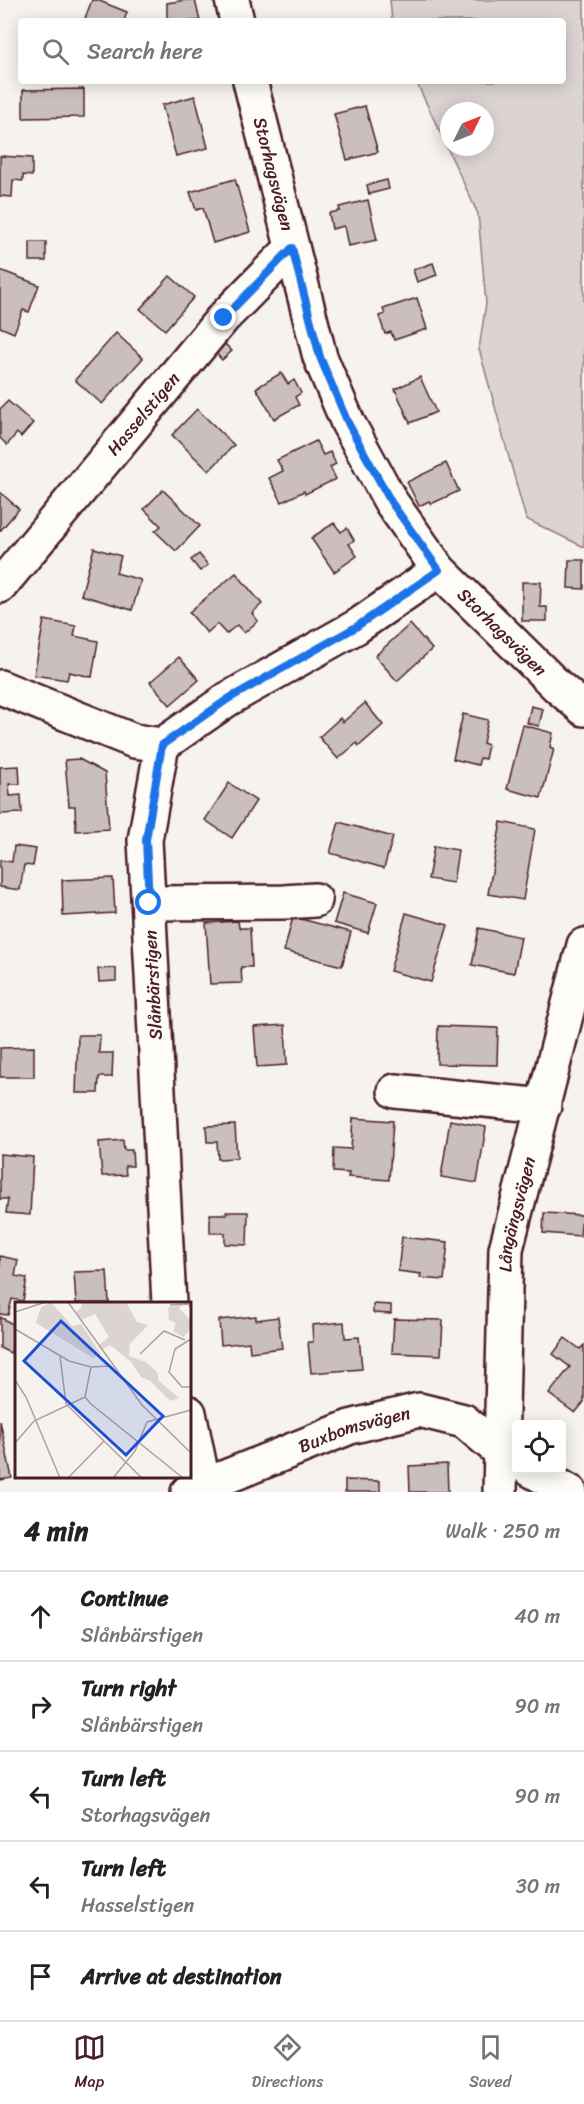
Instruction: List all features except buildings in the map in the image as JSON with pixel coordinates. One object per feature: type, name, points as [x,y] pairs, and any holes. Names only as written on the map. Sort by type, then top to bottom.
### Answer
[{"type":"street","points":[[232,0],[236,18]]},
{"type":"street","name":"Storhagsvägen","points":[[251,84],[320,357],[348,423],[391,502],[439,570],[557,686],[584,709]]},
{"type":"street","name":"Hasselstigen","points":[[0,586],[224,318],[292,248]]},
{"type":"street","points":[[0,687],[134,741],[162,745],[228,699],[356,627],[439,570]]},
{"type":"street","name":"Slånbärstigen","points":[[162,745],[146,840],[169,1302]]},
{"type":"street","points":[[149,903],[315,900]]},
{"type":"street","name":"Långängsvägen","points":[[500,1492],[509,1457],[506,1248],[584,945]]},
{"type":"street","points":[[395,1091],[544,1106]]},
{"type":"street","name":"Buxbomsvägen","points":[[199,1490],[350,1427],[419,1410],[464,1421],[509,1457]]},
{"type":"street","points":[[190,1421],[199,1490]]},
{"type":"street","points":[[538,1474],[570,1492]]},
{"type":"shaded area","points":[[390,0],[584,0],[584,547],[526,519],[479,349],[486,303],[478,214],[451,156],[494,156],[494,102],[440,102],[440,132],[417,84],[566,84],[566,18],[392,18]]},
{"type":"route","points":[[149,903],[146,840],[162,745],[228,699],[356,627],[439,570],[391,502],[348,423],[320,357],[292,248],[224,318]]}]
